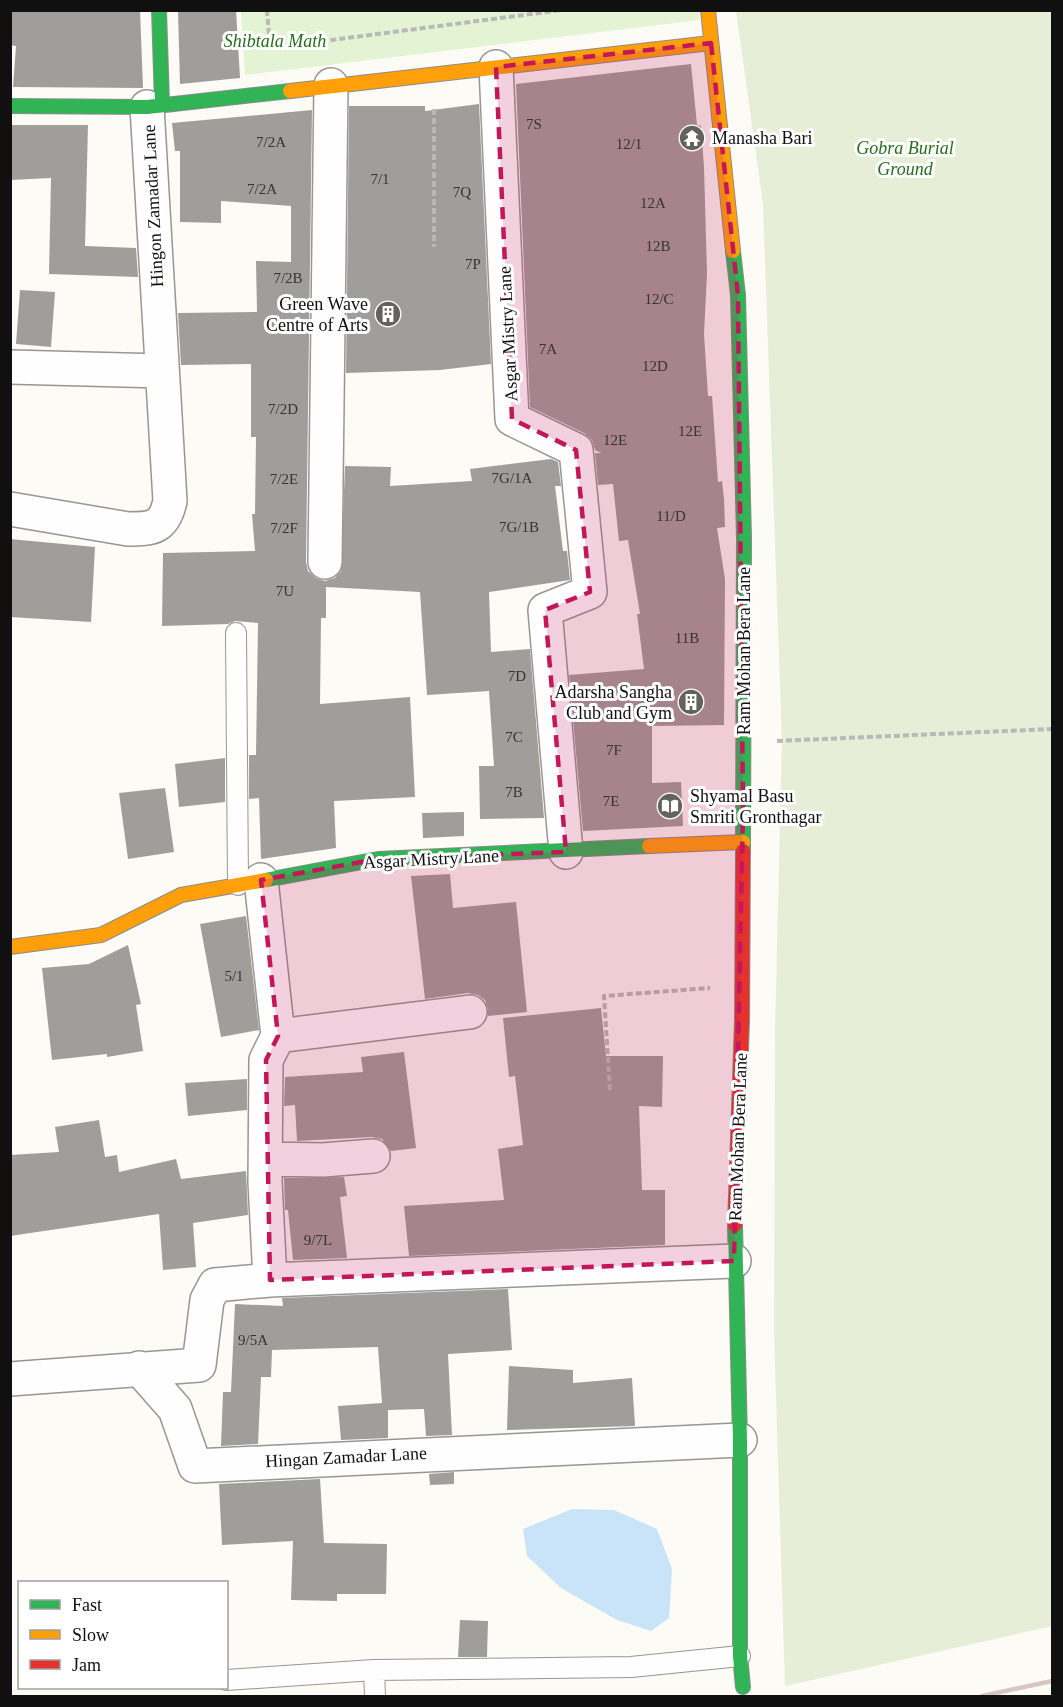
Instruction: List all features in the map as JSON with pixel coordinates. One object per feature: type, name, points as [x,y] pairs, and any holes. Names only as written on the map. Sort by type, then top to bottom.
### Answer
[{"type":"street","points":[[159,10],[154,106],[711,43]]},
{"type":"street","name":"Ram Mohan Bera Lane","points":[[708,10],[738,295],[744,538],[742,986],[734,1261],[740,1440],[740,1656],[743,1686]]},
{"type":"street","name":"Asgar Mistry Lane","points":[[496,67],[512,419],[576,450],[590,592],[545,610],[566,852]]},
{"type":"street","points":[[325,562],[331,85]]},
{"type":"street","name":"Hingon Zamadar Lane","points":[[10,106],[154,106],[162,371],[170,501],[167,513],[160,525],[146,529],[128,529],[10,509]]},
{"type":"street","points":[[10,367],[162,371]]},
{"type":"street","name":"Asgar Mistry Lane","points":[[10,947],[101,935],[181,895],[378,859],[743,842]]},
{"type":"street","points":[[249,882],[278,1036],[266,1060],[270,1280]]},
{"type":"street","points":[[278,1036],[470,1012]]},
{"type":"street","points":[[266,1159],[324,1160],[373,1156]]},
{"type":"street","points":[[10,1378],[199,1365],[207,1300],[215,1286],[270,1280],[734,1261]]},
{"type":"street","name":"Hingan Zamadar Lane","points":[[139,1368],[175,1409],[195,1466],[740,1440]]},
{"type":"lane","points":[[236,633],[249,882]]},
{"type":"lane","points":[[228,1680],[374,1670],[631,1667],[740,1656]]},
{"type":"lane","points":[[374,1670],[375,1696]]},
{"type":"path","points":[[267,10],[270,48],[562,10]]},
{"type":"path","points":[[434,74],[434,247]]},
{"type":"path","points":[[744,741],[1053,729]]},
{"type":"path","points":[[610,1090],[604,996],[742,986]]},
{"type":"highlighted area","points":[[711,43],[738,295],[743,810],[734,1261],[270,1280],[266,1060],[278,1036],[261,880],[378,859],[566,852],[545,610],[590,592],[576,450],[512,419],[496,67]]},
{"type":"green space","name":"Shibtala Math","points":[[699,10],[699,20],[245,75],[241,11]]},
{"type":"green space","name":"Gobra Burial Ground","points":[[736,11],[1052,11],[1052,1626],[785,1686],[774,1331],[775,1032],[782,741],[763,204]]},
{"type":"water","points":[[572,1509],[614,1510],[657,1529],[672,1569],[669,1618],[651,1631],[617,1620],[561,1588],[527,1556],[523,1529]]},
{"type":"building","points":[[10,10],[140,10],[143,88],[13,87],[16,46],[10,45]]},
{"type":"building","points":[[178,10],[236,10],[240,78],[180,84]]},
{"type":"building","points":[[691,64],[697,125],[701,126],[704,167],[707,274],[704,334],[708,396],[712,396],[718,482],[722,481],[724,499],[725,527],[717,528],[725,579],[724,725],[652,726],[652,783],[681,782],[683,826],[583,831],[569,675],[644,669],[637,614],[640,614],[628,540],[619,541],[613,484],[598,485],[595,453],[601,453],[595,450],[592,440],[584,433],[530,407],[516,84]]},
{"type":"building","points":[[479,104],[491,364],[440,370],[346,373],[349,106],[425,106],[425,111]]},
{"type":"building","points":[[312,110],[306,562],[308,571],[316,578],[325,581],[335,578],[341,571],[345,466],[391,467],[390,486],[472,481],[470,469],[551,459],[558,462],[561,486],[555,486],[563,551],[567,551],[570,580],[489,592],[491,652],[530,649],[544,818],[480,819],[479,766],[494,766],[489,691],[427,695],[420,592],[326,587],[326,618],[321,618],[320,704],[410,697],[415,797],[334,801],[336,848],[261,859],[259,798],[249,799],[249,755],[256,755],[258,623],[235,621],[228,624],[162,626],[163,553],[255,551],[252,514],[255,514],[256,437],[251,437],[251,364],[181,365],[178,313],[257,312],[256,261],[291,262],[291,206],[221,201],[221,223],[180,222],[180,151],[175,151],[172,123]]},
{"type":"building","points":[[11,125],[88,125],[85,246],[136,248],[138,277],[49,274],[51,178],[10,180]]},
{"type":"building","points":[[20,290],[55,292],[51,347],[16,344]]},
{"type":"building","points":[[10,539],[95,547],[91,622],[10,617]]},
{"type":"building","points":[[225,758],[225,802],[179,807],[175,764]]},
{"type":"building","points":[[165,788],[174,852],[128,859],[119,793]]},
{"type":"building","points":[[464,812],[464,836],[423,838],[422,813]]},
{"type":"building","points":[[450,874],[453,908],[516,902],[527,1012],[488,1016],[485,1000],[478,995],[468,993],[425,999],[411,876]]},
{"type":"building","points":[[246,916],[259,1030],[221,1037],[200,924]]},
{"type":"building","points":[[128,945],[141,1004],[136,1005],[143,1051],[107,1057],[107,1054],[52,1060],[42,968],[89,964]]},
{"type":"building","points":[[601,1008],[606,1056],[663,1056],[662,1107],[639,1106],[642,1190],[665,1190],[665,1245],[409,1256],[404,1206],[504,1200],[498,1149],[523,1145],[515,1076],[509,1077],[503,1018]]},
{"type":"building","points":[[404,1052],[416,1148],[391,1151],[382,1139],[372,1137],[297,1141],[295,1105],[284,1106],[285,1077],[363,1072],[361,1057]]},
{"type":"building","points":[[247,1079],[247,1110],[188,1116],[185,1083]]},
{"type":"building","points":[[99,1120],[105,1157],[117,1155],[119,1172],[176,1159],[181,1179],[246,1171],[248,1215],[193,1223],[196,1267],[163,1270],[159,1214],[10,1236],[10,1155],[59,1152],[55,1127]]},
{"type":"building","points":[[344,1177],[347,1196],[340,1197],[347,1258],[293,1260],[288,1210],[285,1210],[284,1178]]},
{"type":"building","points":[[508,1289],[512,1350],[448,1354],[452,1435],[426,1436],[424,1409],[388,1410],[388,1438],[341,1440],[338,1406],[382,1403],[378,1347],[272,1350],[271,1377],[261,1377],[258,1444],[221,1446],[223,1392],[231,1392],[235,1304],[283,1306],[282,1298]]},
{"type":"building","points":[[509,1366],[573,1370],[573,1383],[632,1378],[635,1426],[507,1430]]},
{"type":"building","points":[[454,1472],[454,1484],[430,1485],[429,1474]]},
{"type":"building","points":[[320,1479],[324,1543],[387,1544],[386,1594],[337,1594],[337,1601],[291,1600],[293,1541],[222,1545],[219,1484]]},
{"type":"building","points":[[460,1620],[488,1621],[487,1657],[458,1657]]},
{"type":"railway","points":[[982,1696],[1052,1681]]},
{"type":"traffic: fast","points":[[159,10],[162,104]]},
{"type":"traffic: fast","points":[[10,106],[147,107],[290,91]]},
{"type":"traffic: fast","points":[[733,251],[738,295],[744,538],[743,851]]},
{"type":"traffic: fast","points":[[266,880],[378,859],[649,846]]},
{"type":"traffic: fast","points":[[735,1225],[740,1440],[740,1656],[743,1687]]},
{"type":"traffic: slow","points":[[708,10],[733,251]]},
{"type":"traffic: slow","points":[[290,91],[711,43]]},
{"type":"traffic: slow","points":[[649,846],[743,842]]},
{"type":"traffic: slow","points":[[10,947],[101,935],[181,895],[266,880]]},
{"type":"traffic: jam","points":[[735,1225],[742,1020],[743,851]]},
{"type":"place","name":"Manasha Bari","points":[[692,138]]},
{"type":"place","name":"Green Wave Centre of Arts","points":[[388,314]]},
{"type":"place","name":"Adarsha Sangha Club and Gym","points":[[691,702]]},
{"type":"place","name":"Shyamal Basu Smriti Gronthagar","points":[[670,806]]}]
